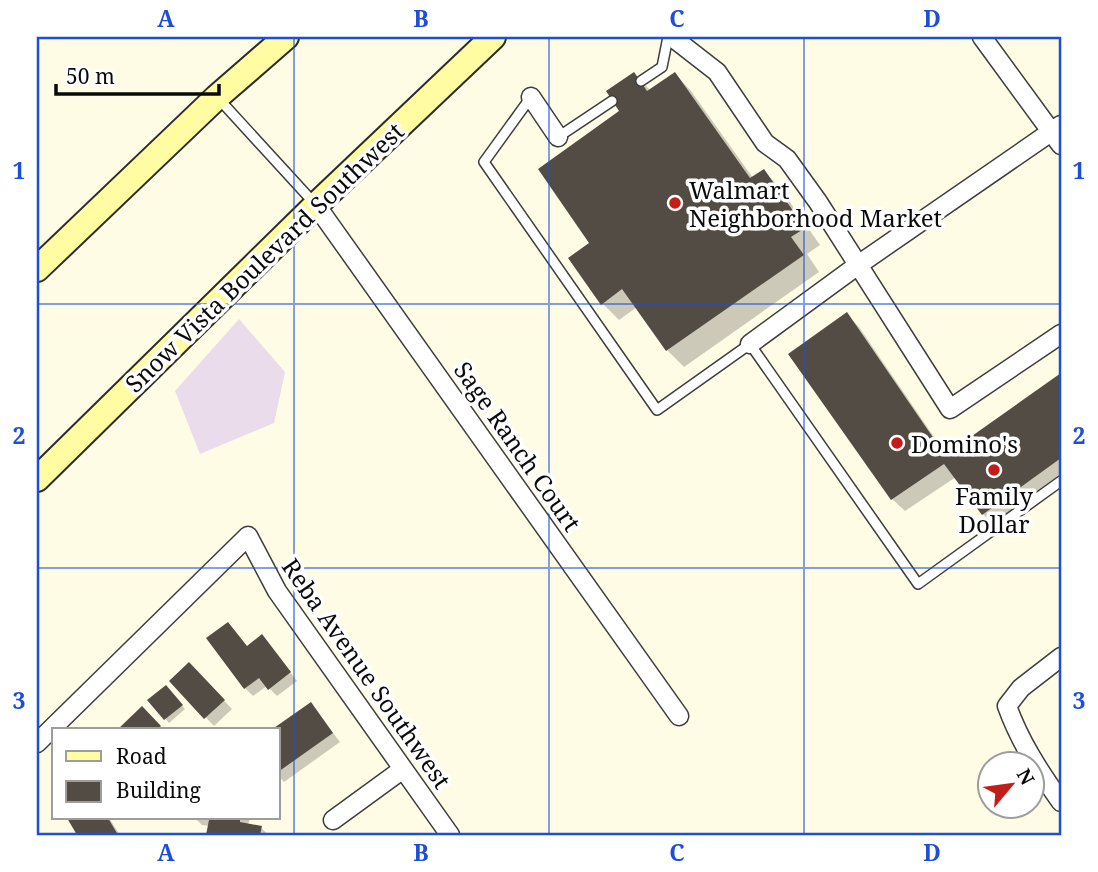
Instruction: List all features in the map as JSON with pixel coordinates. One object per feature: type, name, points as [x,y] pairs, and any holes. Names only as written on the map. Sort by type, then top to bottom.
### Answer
[{"type":"main road","points":[[37,269],[217,97],[286,37]]},
{"type":"main road","name":"Snow Vista Boulevard Southwest","points":[[37,479],[316,205],[493,37]]},
{"type":"street","points":[[670,37],[717,72],[765,143],[787,159],[818,202],[950,409],[1061,334]]},
{"type":"street","points":[[750,345],[858,265],[1058,134],[982,37]]},
{"type":"street","points":[[531,97],[558,137]]},
{"type":"street","name":"Sage Ranch Court","points":[[316,205],[679,716]]},
{"type":"street","name":"Reba Avenue Southwest","points":[[52,728],[248,536],[277,591],[450,835]]},
{"type":"street","points":[[1061,657],[1021,688],[1007,706],[1017,734],[1061,802]]},
{"type":"street","name":"Reba Avenue Southwest","points":[[37,743],[52,728]]},
{"type":"street","points":[[333,820],[403,769]]},
{"type":"lane","points":[[641,81],[662,67],[670,37]]},
{"type":"lane","points":[[217,97],[316,205]]},
{"type":"lane","points":[[531,97],[484,162],[657,410],[750,345],[918,584],[1061,481]]},
{"type":"lane","points":[[558,137],[612,101]]},
{"type":"shaded area","points":[[239,319],[285,372],[274,423],[200,454],[175,391]]},
{"type":"building","name":"Walmart Neighborhood Market","points":[[634,72],[647,91],[675,72],[750,178],[764,169],[805,228],[791,237],[804,255],[666,351],[622,289],[601,305],[568,258],[589,243],[538,169],[619,111],[606,91]]},
{"type":"building","points":[[847,312],[945,455],[1061,373],[1061,458],[982,515],[944,464],[891,500],[788,354]]},
{"type":"building","points":[[228,622],[247,646],[262,634],[291,672],[268,690],[259,678],[244,689],[206,638]]},
{"type":"building","points":[[189,662],[225,700],[204,719],[169,681]]},
{"type":"building","points":[[166,685],[183,705],[164,720],[147,700]]},
{"type":"building","points":[[311,702],[333,733],[280,771],[280,728],[274,728]]},
{"type":"building","points":[[142,706],[161,726],[159,728],[119,728]]},
{"type":"building","points":[[68,820],[109,820],[118,835],[77,835]]},
{"type":"building","points":[[209,820],[240,820],[262,826],[260,835],[206,835]]},
{"type":"place","name":"Walmart Neighborhood Market","points":[[675,203]]},
{"type":"place","name":"Domino's","points":[[897,443]]},
{"type":"place","name":"Family Dollar","points":[[994,470]]}]
